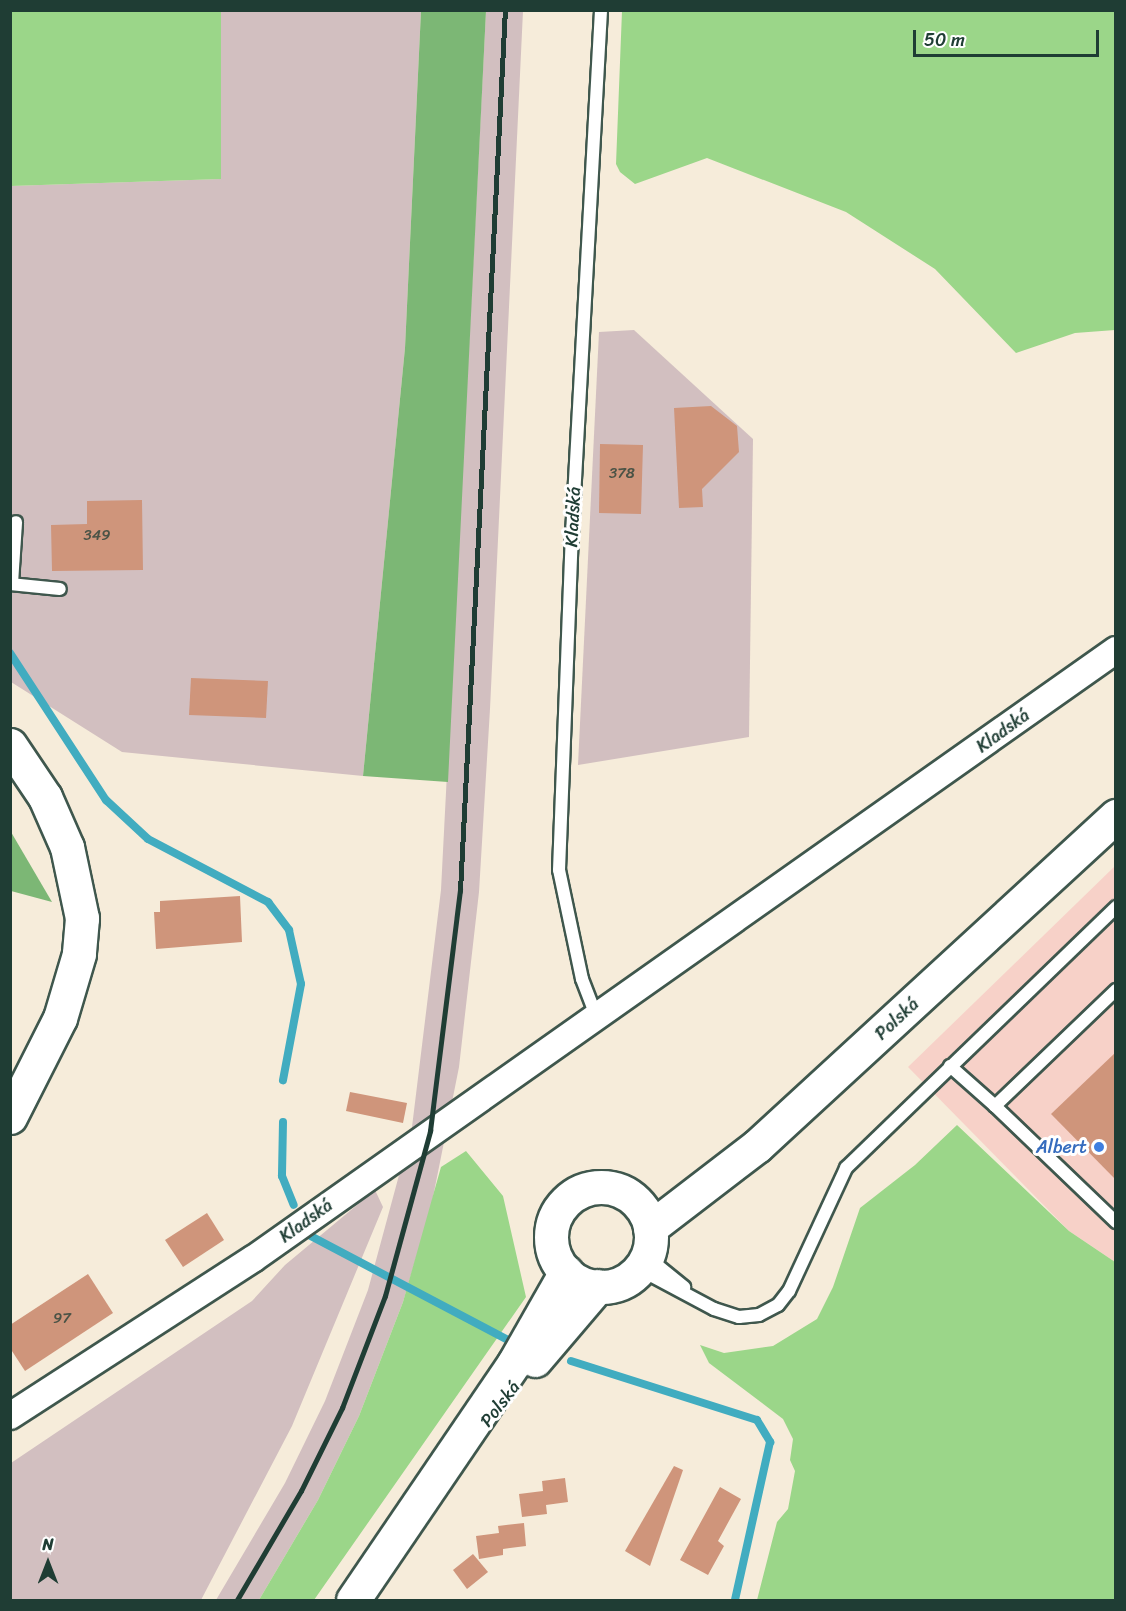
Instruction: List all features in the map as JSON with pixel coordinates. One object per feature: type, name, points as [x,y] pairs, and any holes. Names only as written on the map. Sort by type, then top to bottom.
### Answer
[{"type":"main road","points":[[10,745],[45,797],[68,847],[82,918],[79,954],[60,1018],[10,1117]]},
{"type":"main road","name":"Polská","points":[[1033,888],[1116,798]]},
{"type":"main road","name":"Polská","points":[[644,1240],[757,1146],[903,1014],[1033,888],[1116,816]]},
{"type":"main road","points":[[608,1188],[644,1240],[621,1283],[598,1286],[576,1280],[566,1272],[556,1257],[551,1238],[557,1214],[564,1204],[585,1190],[608,1188]]},
{"type":"main road","name":"Polská","points":[[353,1600],[514,1363],[566,1272]]},
{"type":"main road","name":"Polská","points":[[405,1524],[550,1341],[598,1286]]},
{"type":"street","name":"Kladská","points":[[10,1416],[252,1259],[430,1131],[597,1020],[1116,650]]},
{"type":"lane","name":"Kladská","points":[[597,1020],[582,979],[560,870],[572,534],[601,10]]},
{"type":"lane","points":[[16,522],[11,583],[60,589]]},
{"type":"lane","points":[[644,1240],[714,1309],[739,1317],[759,1315],[778,1305],[789,1291],[846,1168],[1116,907]]},
{"type":"lane","points":[[995,1106],[1116,990]]},
{"type":"lane","points":[[950,1066],[1116,1222]]},
{"type":"shaded area","points":[[221,11],[421,11],[405,348],[363,776],[122,752],[11,682],[10,186],[220,179]]},
{"type":"shaded area","points":[[486,11],[523,11],[490,709],[479,892],[459,1067],[431,1207],[403,1302],[359,1416],[318,1500],[259,1600],[216,1600],[285,1483],[325,1401],[368,1290],[412,1127],[441,890]]},
{"type":"shaded area","points":[[634,330],[753,439],[749,737],[578,765],[599,332]]},
{"type":"shaded area","points":[[1115,866],[1115,1262],[1069,1231],[908,1067]]},
{"type":"shaded area","points":[[375,1190],[383,1207],[292,1426],[201,1600],[11,1600],[11,1463],[252,1301],[285,1265]]},
{"type":"green space","points":[[10,11],[221,11],[221,179],[11,186]]},
{"type":"green space","points":[[421,11],[486,11],[448,782],[363,776],[405,348]]},
{"type":"green space","points":[[622,11],[1115,11],[1115,330],[1075,333],[1016,353],[935,269],[846,212],[707,158],[635,184],[620,172],[616,164]]},
{"type":"green space","points":[[11,832],[52,902],[11,891]]},
{"type":"green space","points":[[957,1125],[1069,1231],[1115,1262],[1115,1600],[757,1600],[777,1522],[788,1509],[795,1471],[790,1460],[793,1439],[783,1419],[709,1363],[700,1345],[724,1353],[773,1346],[817,1319],[833,1287],[860,1208],[915,1165]]},
{"type":"green space","points":[[466,1151],[503,1196],[526,1297],[314,1600],[259,1600],[318,1500],[359,1416],[403,1302],[441,1167]]},
{"type":"building","points":[[711,406],[737,426],[739,452],[702,489],[703,507],[679,508],[674,408]]},
{"type":"building","points":[[600,444],[643,445],[641,514],[599,513]]},
{"type":"building","points":[[142,500],[143,570],[52,571],[51,525],[87,524],[87,501]]},
{"type":"building","points":[[191,678],[268,681],[266,718],[189,715]]},
{"type":"building","points":[[240,896],[242,942],[156,949],[154,912],[160,912],[160,901]]},
{"type":"building","name":"Albert","points":[[1116,1052],[1116,1180],[1051,1114]]},
{"type":"building","points":[[350,1092],[407,1103],[403,1123],[346,1111]]},
{"type":"building","points":[[207,1213],[224,1240],[183,1267],[165,1240]]},
{"type":"building","points":[[88,1274],[113,1313],[25,1371],[10,1348],[10,1325]]},
{"type":"building","points":[[674,1466],[683,1470],[650,1566],[625,1551]]},
{"type":"building","points":[[565,1478],[568,1502],[546,1505],[547,1514],[522,1517],[519,1494],[543,1491],[542,1481]]},
{"type":"building","points":[[720,1487],[741,1499],[718,1541],[724,1546],[708,1575],[680,1560]]},
{"type":"building","points":[[524,1523],[526,1546],[503,1549],[503,1555],[479,1559],[476,1536],[499,1533],[498,1526]]},
{"type":"building","points":[[473,1554],[488,1572],[467,1589],[453,1570]]},
{"type":"waterway","points":[[10,653],[106,800],[148,839],[268,902],[289,930],[301,984],[283,1080]]},
{"type":"waterway","points":[[283,1122],[282,1176],[294,1205]]},
{"type":"waterway","points":[[305,1233],[510,1341]]},
{"type":"waterway","points":[[571,1361],[757,1420],[770,1442],[735,1600]]},
{"type":"railway","points":[[237,1600],[301,1491],[342,1408],[385,1296],[430,1131],[460,891],[505,10]]},
{"type":"place","name":"Albert","points":[[1099,1147]]}]
